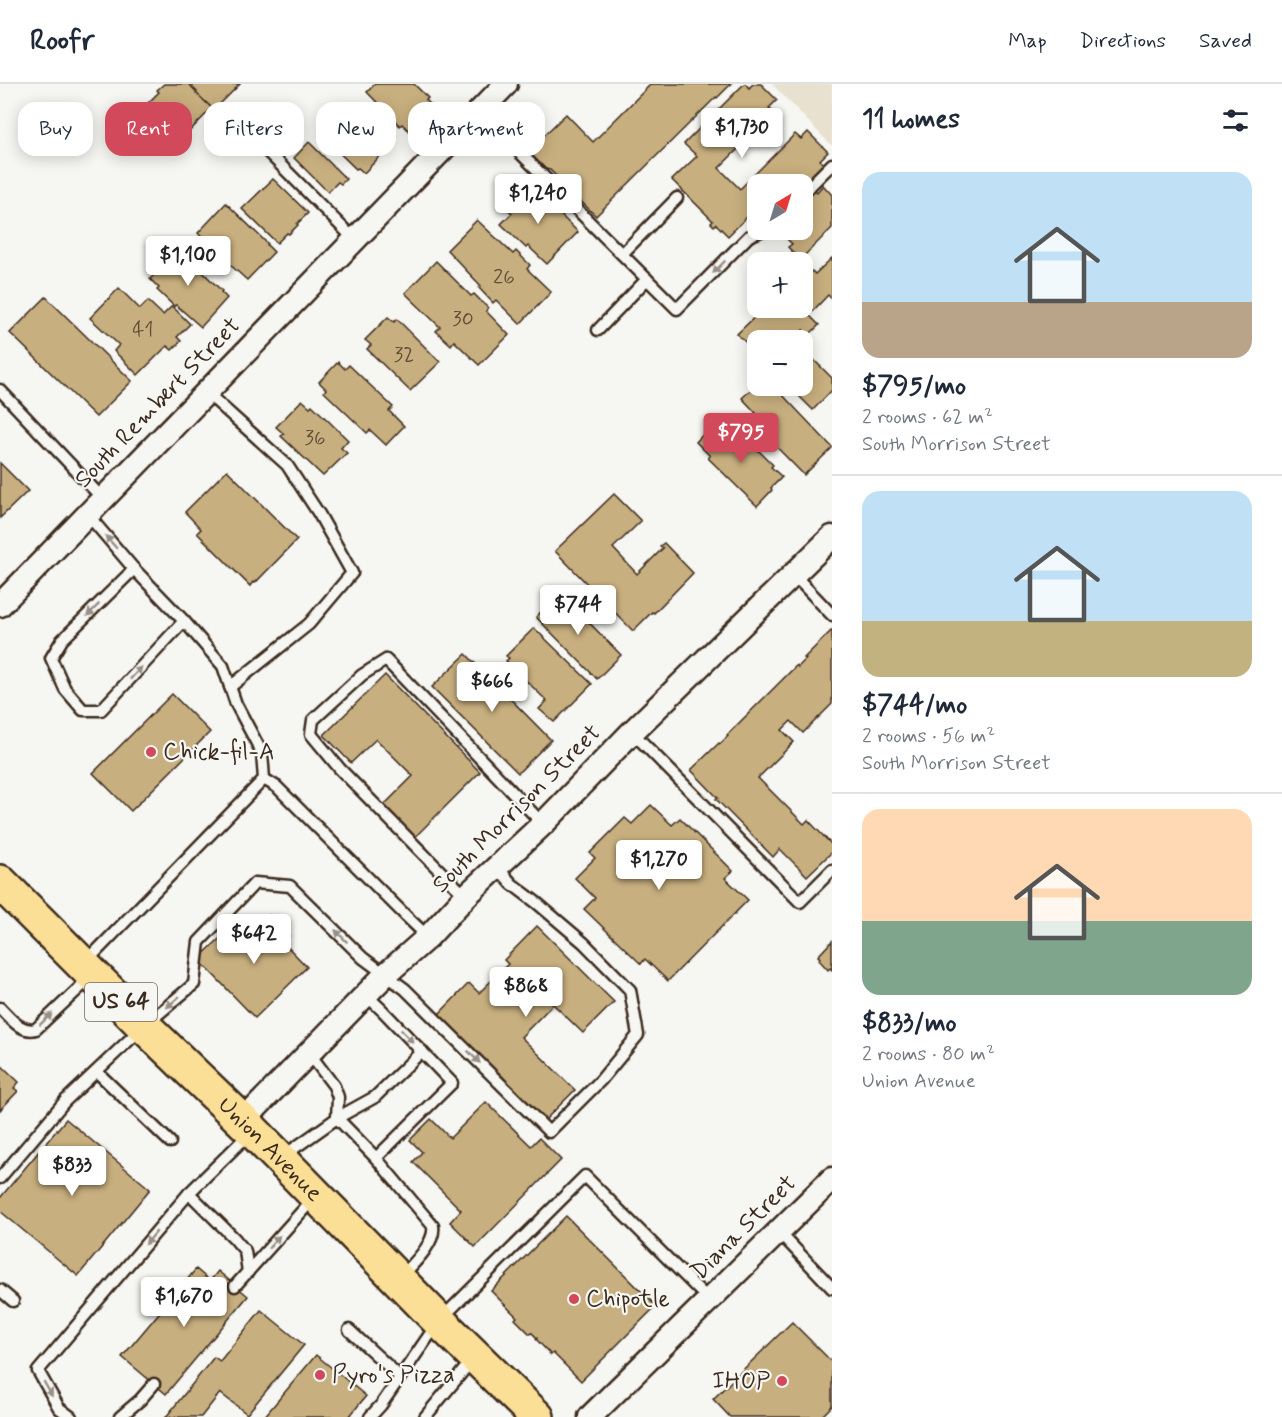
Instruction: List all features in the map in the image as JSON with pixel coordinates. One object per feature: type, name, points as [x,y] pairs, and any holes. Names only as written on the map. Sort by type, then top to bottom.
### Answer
[{"type":"main road","name":"Union Avenue","points":[[0,882],[537,1417]]},
{"type":"street","name":"South Rembert Street","points":[[488,102],[506,84]]},
{"type":"street","name":"South Rembert Street","points":[[0,605],[436,156]]},
{"type":"street","name":"South Morrison Street","points":[[247,1126],[309,1053],[385,975],[428,937],[466,896],[543,824],[632,732],[832,537]]},
{"type":"street","name":"Diana Street","points":[[590,1417],[832,1179]]},
{"type":"lane","points":[[272,156],[355,240]]},
{"type":"lane","points":[[524,156],[677,309],[747,238]]},
{"type":"lane","points":[[813,183],[832,164]]},
{"type":"lane","points":[[622,254],[677,198]]},
{"type":"lane","points":[[598,330],[647,279]]},
{"type":"lane","points":[[0,390],[65,458],[134,569],[223,666],[236,704],[262,753],[264,779],[36,1029],[29,1031],[20,1027],[0,1008]]},
{"type":"lane","points":[[206,393],[287,465],[319,514],[352,573],[309,624],[230,687]]},
{"type":"lane","points":[[134,569],[62,640],[51,658],[64,690],[83,710],[101,710],[184,621]]},
{"type":"lane","points":[[794,575],[832,615]]},
{"type":"lane","points":[[466,896],[340,769],[312,734],[313,720],[362,675],[386,660],[543,824]]},
{"type":"lane","points":[[632,732],[800,902],[832,870]]},
{"type":"lane","points":[[264,779],[277,787],[428,937]]},
{"type":"lane","points":[[0,1178],[65,1101],[144,1026],[194,984],[199,942],[255,883],[290,886],[363,958],[405,989],[549,1132],[601,1080],[638,1035],[630,990],[584,943],[512,884],[498,867]]},
{"type":"lane","points":[[366,995],[452,1083],[376,1158]]},
{"type":"lane","points":[[279,1158],[337,1118],[375,1097],[422,1052]]},
{"type":"lane","points":[[309,1053],[334,1086],[338,1097],[337,1118],[376,1158],[433,1226],[435,1233],[426,1249],[399,1280]]},
{"type":"lane","points":[[97,1072],[170,1142]]},
{"type":"lane","points":[[71,1417],[59,1408],[38,1371],[247,1126]]},
{"type":"lane","points":[[370,1417],[381,1405],[439,1321],[585,1176],[709,1300]]},
{"type":"lane","points":[[189,1193],[244,1251],[248,1272]]},
{"type":"lane","points":[[236,1286],[316,1195]]},
{"type":"lane","points":[[779,1232],[832,1288]]},
{"type":"lane","points":[[0,1290],[13,1301]]},
{"type":"lane","points":[[349,1330],[399,1377]]},
{"type":"lane","points":[[425,1417],[475,1356]]},
{"type":"lane","points":[[120,1417],[154,1384]]},
{"type":"shaded area","points":[[772,84],[832,84],[832,146]]},
{"type":"building","points":[[164,84],[189,84],[206,102],[204,102],[204,116],[192,129],[192,102],[149,102],[159,92],[157,90]]},
{"type":"building","points":[[189,84],[240,84],[222,102],[206,102]]},
{"type":"building","points":[[375,84],[414,84],[428,98],[426,100],[428,102],[408,102],[408,130],[396,122],[396,102],[377,102],[367,92]]},
{"type":"building","points":[[651,84],[731,84],[596,216],[533,156],[545,156],[545,134],[566,114],[593,142]]},
{"type":"building","points":[[744,84],[749,88],[753,84],[761,84],[777,100],[769,108],[774,113],[719,168],[740,189],[747,182],[747,217],[728,236],[716,224],[714,226],[711,223],[713,221],[672,180],[697,156],[684,144]]},
{"type":"building","points":[[808,132],[828,152],[820,160],[825,165],[813,176],[813,174],[755,174],[795,134],[801,139]]},
{"type":"building","points":[[309,142],[316,149],[316,156],[323,156],[346,179],[341,184],[338,182],[328,192],[294,158],[304,156],[304,147]]},
{"type":"building","points":[[343,156],[380,156],[364,173],[356,169]]},
{"type":"building","points":[[273,179],[308,213],[289,234],[287,233],[277,243],[242,209]]},
{"type":"building","points":[[530,185],[578,232],[547,264],[501,224],[512,213],[507,209]]},
{"type":"building","points":[[823,185],[832,195],[832,228],[808,252],[793,252],[788,247],[792,244],[788,240],[813,240],[813,190],[817,192]]},
{"type":"building","points":[[226,203],[274,252],[247,280],[228,263],[225,266],[203,245],[206,242],[198,233]]},
{"type":"building","points":[[477,220],[513,254],[516,251],[530,265],[527,269],[551,292],[520,324],[496,300],[493,303],[479,288],[481,286],[447,250]]},
{"type":"building","points":[[170,247],[177,254],[180,250],[227,298],[201,327],[157,290],[159,288],[150,279],[165,264],[160,258]]},
{"type":"building","points":[[832,258],[832,299],[828,295],[813,311],[813,272],[815,274]]},
{"type":"building","points":[[436,261],[471,296],[474,294],[488,308],[486,311],[509,335],[479,365],[454,341],[451,345],[436,331],[440,327],[405,293]]},
{"type":"building","points":[[119,288],[140,309],[148,301],[163,315],[172,306],[190,324],[177,337],[181,341],[172,350],[167,346],[138,375],[114,351],[119,345],[90,318]]},
{"type":"building","points":[[46,297],[132,381],[96,417],[10,333]]},
{"type":"building","points":[[388,317],[394,322],[397,319],[440,362],[410,391],[367,349],[371,345],[365,340]]},
{"type":"building","points":[[754,318],[812,318],[819,325],[813,331],[747,330],[747,344],[737,334]]},
{"type":"building","points":[[813,359],[832,378],[832,390],[813,410],[799,396],[813,396]]},
{"type":"building","points":[[338,362],[345,369],[349,365],[393,407],[389,411],[404,426],[386,445],[370,430],[367,433],[324,392],[326,389],[319,382]]},
{"type":"building","points":[[747,393],[747,396],[784,396],[832,448],[804,475],[749,419],[756,413],[742,398]]},
{"type":"building","points":[[302,400],[310,407],[312,405],[348,440],[341,448],[347,453],[323,476],[281,436],[284,434],[276,427]]},
{"type":"building","points":[[735,427],[782,477],[757,506],[708,458],[710,456],[696,442],[708,429],[721,442]]},
{"type":"building","points":[[0,463],[28,491],[0,518]]},
{"type":"building","points":[[227,470],[297,540],[250,586],[197,533],[201,529],[185,512]]},
{"type":"building","points":[[614,494],[641,521],[613,548],[637,574],[663,548],[660,546],[664,543],[693,573],[633,631],[555,551]]},
{"type":"building","points":[[560,593],[621,655],[597,679],[536,617]]},
{"type":"building","points":[[534,628],[592,684],[554,722],[539,709],[547,701],[506,661],[509,658],[506,656]]},
{"type":"building","points":[[832,630],[832,704],[803,733],[791,721],[782,730],[794,742],[758,778],[804,824],[808,820],[832,845],[832,852],[807,876],[780,849],[773,857],[691,770],[720,744],[797,665],[798,667]]},
{"type":"building","points":[[466,654],[551,740],[518,773],[432,687]]},
{"type":"building","points":[[385,675],[480,772],[413,839],[382,807],[413,776],[376,739],[351,763],[324,735]]},
{"type":"building","name":"Chick-fil-A","points":[[172,694],[210,732],[131,811],[93,773]]},
{"type":"building","points":[[651,805],[672,825],[680,818],[733,871],[725,878],[748,900],[668,981],[645,959],[641,964],[584,909],[595,898],[575,878],[595,858],[590,853],[625,818],[632,824]]},
{"type":"building","points":[[269,915],[289,936],[283,942],[307,967],[255,1018],[198,959],[232,927],[244,940]]},
{"type":"building","points":[[537,926],[614,1002],[583,1033],[553,1004],[521,1037],[575,1090],[544,1121],[437,1016],[469,983],[479,993],[508,964],[504,960]]},
{"type":"building","points":[[832,941],[832,970],[830,968],[828,970],[818,956]]},
{"type":"building","points":[[0,1064],[19,1082],[14,1088],[18,1091],[0,1110]]},
{"type":"building","points":[[486,1102],[531,1146],[539,1138],[561,1160],[475,1247],[450,1222],[461,1210],[413,1162],[422,1152],[410,1140],[431,1119],[450,1138]]},
{"type":"building","points":[[66,1119],[150,1189],[78,1276],[0,1211],[0,1198]]},
{"type":"building","name":"Chipotle","points":[[566,1216],[656,1306],[581,1381],[515,1319],[517,1317],[491,1291]]},
{"type":"building","points":[[196,1269],[210,1281],[218,1271],[248,1296],[166,1394],[122,1357]]},
{"type":"building","points":[[261,1310],[304,1345],[247,1414],[220,1393],[201,1417],[166,1417],[214,1357],[220,1361]]},
{"type":"building","name":"IHOP","points":[[792,1322],[832,1362],[832,1406],[821,1417],[730,1417],[713,1399]]},
{"type":"building","name":"Pyro's Pizza","points":[[316,1355],[366,1396],[349,1417],[264,1417]]},
{"type":"place","name":"Chick-fil-A","points":[[151,752]]},
{"type":"place","name":"Chipotle","points":[[574,1299]]},
{"type":"place","name":"Pyro's Pizza","points":[[320,1375]]},
{"type":"place","name":"IHOP","points":[[782,1381]]}]
